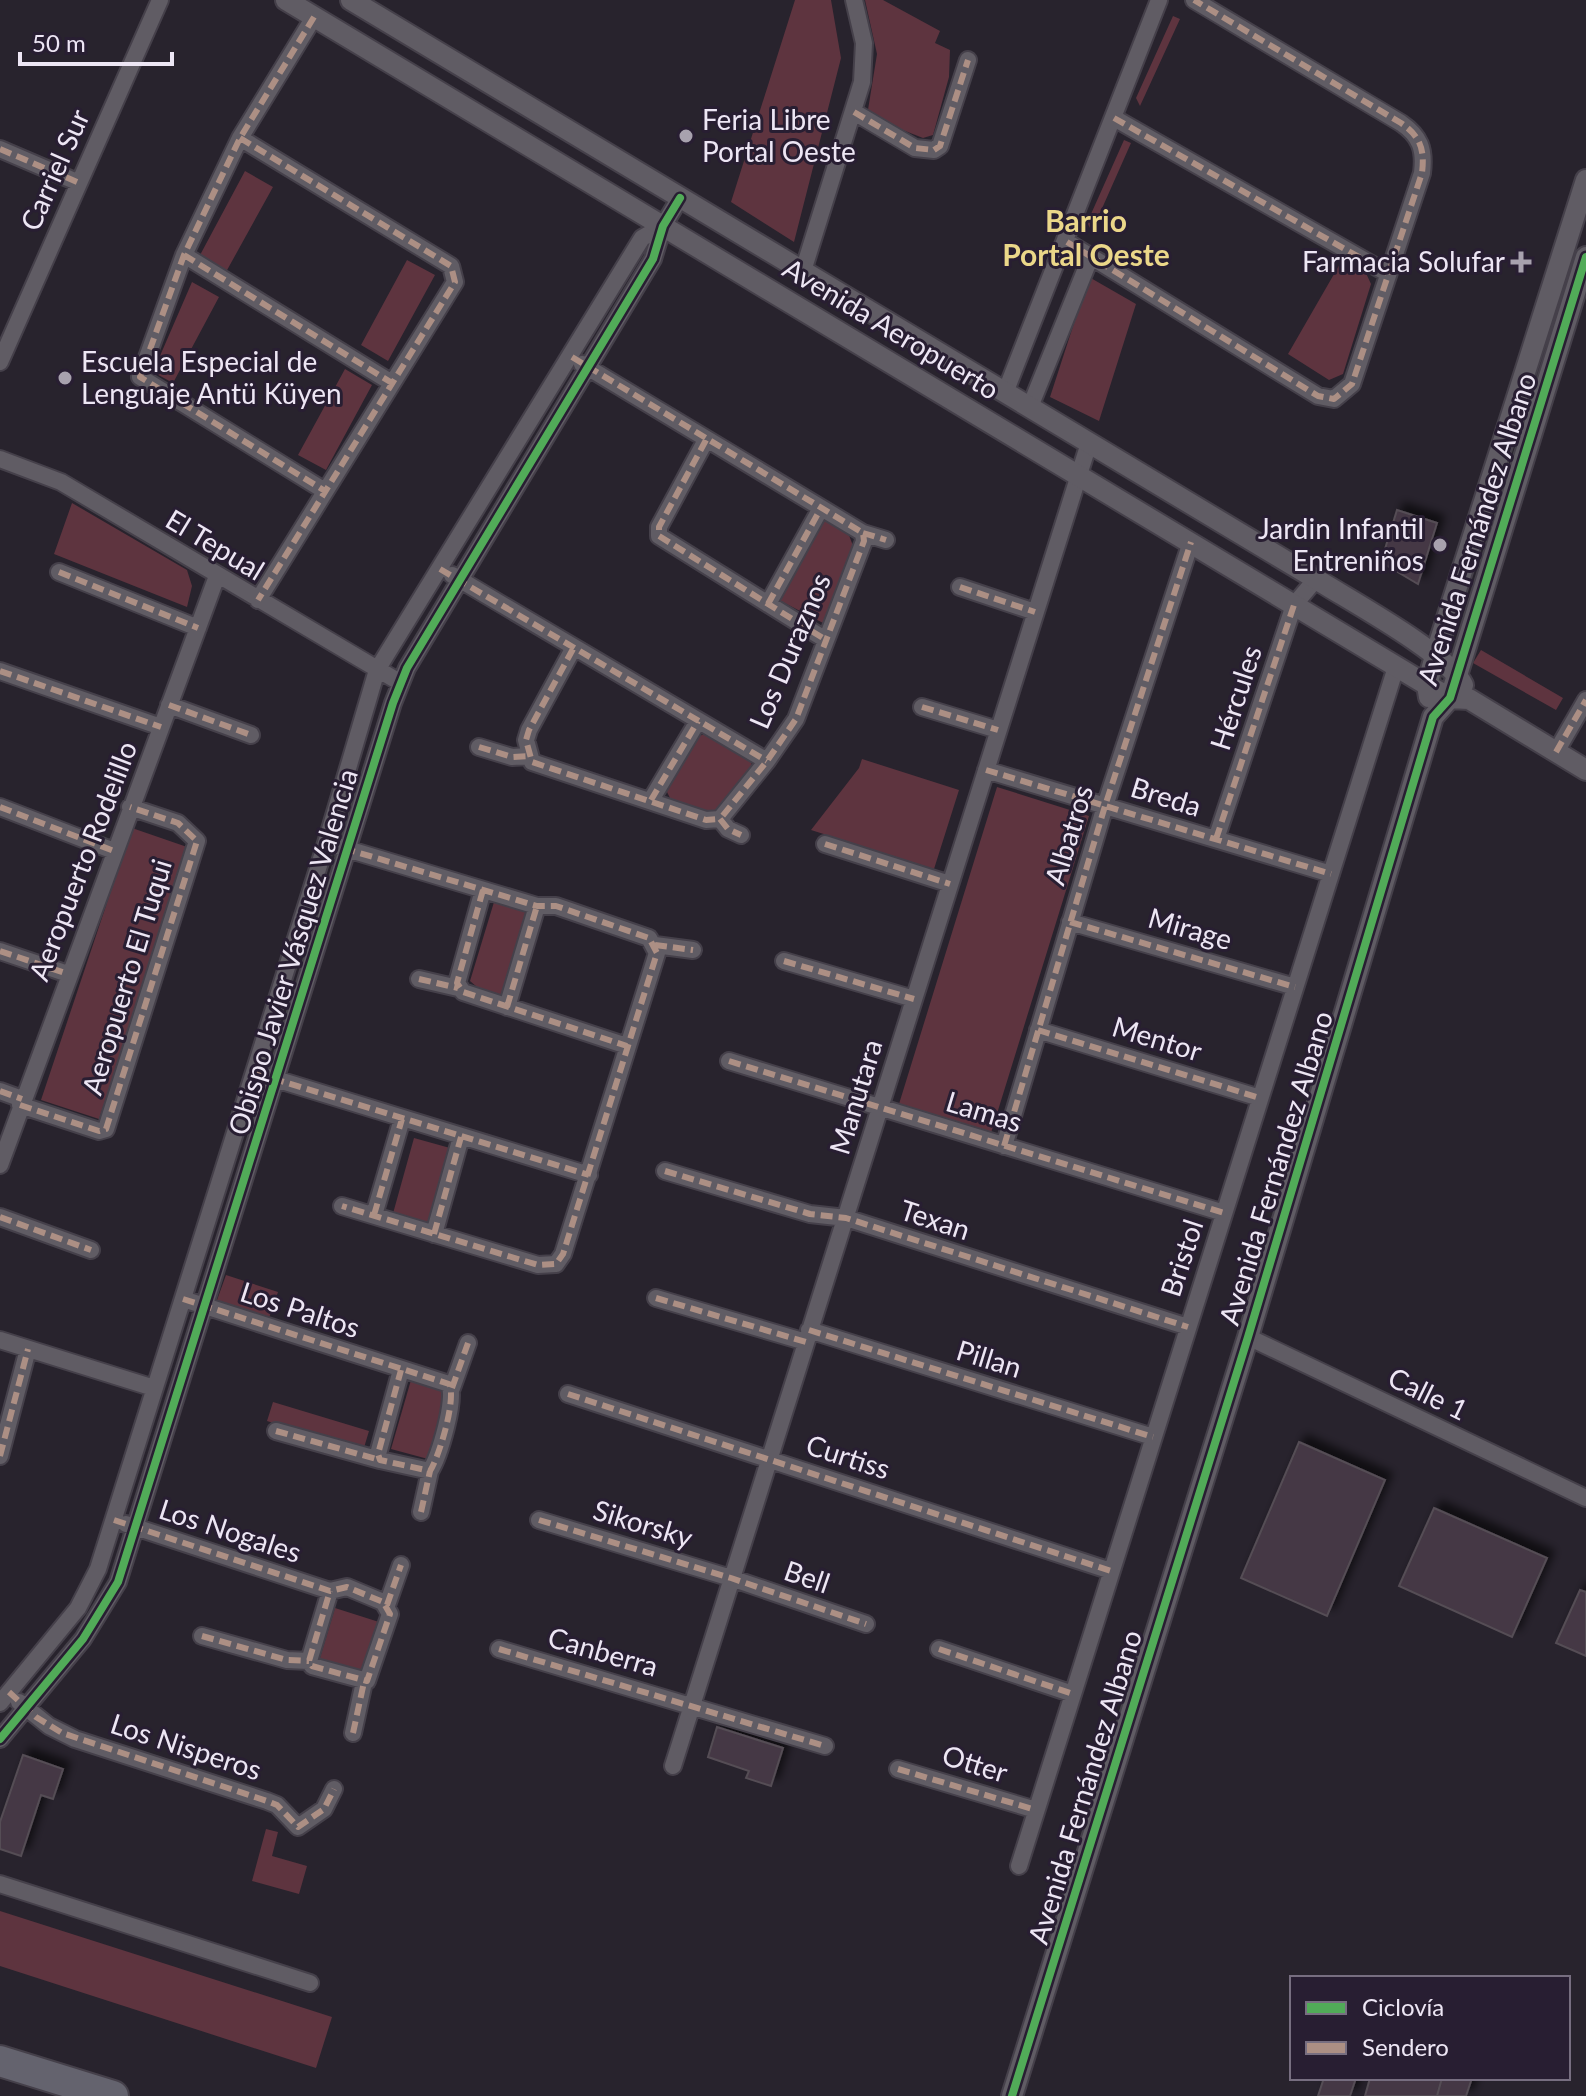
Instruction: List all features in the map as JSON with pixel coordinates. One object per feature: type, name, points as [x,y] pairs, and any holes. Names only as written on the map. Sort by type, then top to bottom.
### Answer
[{"type":"highway","points":[[0,2061],[113,2096]]},
{"type":"street","name":"Carriel Sur","points":[[0,362],[160,0]]},
{"type":"street","name":"Avenida Aeropuerto","points":[[286,0],[1396,667],[1427,685],[1460,698],[1586,770]]},
{"type":"street","name":"Avenida Aeropuerto","points":[[351,0],[1316,579],[1458,674]]},
{"type":"street","points":[[803,271],[854,112],[864,56],[854,0]]},
{"type":"street","points":[[1005,393],[1067,242],[1159,0]]},
{"type":"street","points":[[1067,242],[1318,396],[1334,399],[1352,384],[1422,173],[1422,145],[1414,132],[1401,123],[1194,0]]},
{"type":"street","points":[[314,17],[240,138],[184,255],[140,377],[325,491]]},
{"type":"street","points":[[854,112],[915,148],[934,150],[940,146],[968,60]]},
{"type":"street","points":[[1114,118],[1387,273]]},
{"type":"street","points":[[240,138],[451,266],[455,282],[258,600]]},
{"type":"street","points":[[0,149],[77,182]]},
{"type":"street","name":"Avenida Fernández Albano","points":[[1012,2096],[1248,1337],[1433,717],[1427,685],[1435,656],[1580,219],[1586,180]]},
{"type":"street","name":"Obispo Javier Vásquez Valencia","points":[[0,1739],[103,1611],[118,1582],[401,683],[459,579],[659,248],[663,226],[680,198]]},
{"type":"street","name":"Obispo Javier Vásquez Valencia","points":[[5,1698],[85,1598],[114,1520],[255,1073],[377,670],[572,357],[642,238],[663,226]]},
{"type":"street","points":[[184,255],[392,383]]},
{"type":"street","points":[[1030,407],[1091,256]]},
{"type":"street","name":"Avenida Fernández Albano","points":[[1433,717],[1460,698],[1458,674],[1586,257]]},
{"type":"street","points":[[572,357],[863,533],[886,540]]},
{"type":"street","points":[[706,440],[658,532],[663,540],[826,640]]},
{"type":"street","name":"Manutara","points":[[673,1766],[1089,443]]},
{"type":"street","name":"El Tepual","points":[[0,459],[61,482],[401,683]]},
{"type":"street","name":"Los Duraznos","points":[[768,604],[821,508]]},
{"type":"street","name":"Los Duraznos","points":[[720,819],[796,719],[864,541],[863,533]]},
{"type":"street","name":"Albatros","points":[[1004,1146],[1105,806],[1191,542]]},
{"type":"street","points":[[440,569],[767,761]]},
{"type":"street","points":[[59,572],[198,628]]},
{"type":"street","name":"Aeropuerto Rodelillo","points":[[0,1165],[217,576]]},
{"type":"street","name":"Hércules","points":[[1216,839],[1294,605],[1316,579]]},
{"type":"street","points":[[960,587],[1035,612]]},
{"type":"street","points":[[573,649],[529,730],[529,756],[540,767],[706,820],[720,819],[728,829],[741,835]]},
{"type":"street","name":"Bristol","points":[[1019,1866],[1396,667]]},
{"type":"street","points":[[0,671],[161,727]]},
{"type":"street","points":[[1556,752],[1586,700]]},
{"type":"street","points":[[169,705],[251,735]]},
{"type":"street","points":[[922,707],[998,730]]},
{"type":"street","points":[[651,800],[698,721]]},
{"type":"street","points":[[479,747],[512,757],[529,756]]},
{"type":"street","name":"Breda","points":[[986,770],[1331,874]]},
{"type":"street","points":[[0,807],[114,851]]},
{"type":"street","name":"Aeropuerto El Tuqui","points":[[21,1102],[99,1131],[106,1129],[197,841],[178,823],[130,807]]},
{"type":"street","points":[[326,843],[537,906],[556,906],[649,938],[655,945],[693,950]]},
{"type":"street","points":[[825,844],[950,884]]},
{"type":"street","points":[[458,988],[483,890]]},
{"type":"street","points":[[507,1007],[537,906]]},
{"type":"street","name":"Mirage","points":[[1070,922],[1295,987]]},
{"type":"street","points":[[342,1206],[538,1265],[556,1264],[563,1254],[653,971],[655,945]]},
{"type":"street","points":[[0,951],[68,974]]},
{"type":"street","points":[[784,961],[914,999]]},
{"type":"street","points":[[419,979],[458,988],[627,1046]]},
{"type":"street","name":"Mentor","points":[[1038,1030],[1260,1098]]},
{"type":"street","name":"Lamas","points":[[729,1061],[1224,1213]]},
{"type":"street","points":[[255,1073],[589,1175]]},
{"type":"street","points":[[0,1091],[21,1102]]},
{"type":"street","points":[[374,1215],[402,1119]]},
{"type":"street","points":[[434,1234],[461,1137]]},
{"type":"street","name":"Texan","points":[[665,1171],[810,1214],[846,1218],[1188,1327]]},
{"type":"street","points":[[0,1217],[91,1250]]},
{"type":"street","name":"Pillan","points":[[656,1298],[808,1336],[1153,1437]]},
{"type":"street","name":"Los Paltos","points":[[183,1299],[442,1381],[452,1388]]},
{"type":"street","name":"Calle 1","points":[[1248,1337],[1586,1498]]},
{"type":"street","points":[[0,1340],[154,1388]]},
{"type":"street","points":[[421,1512],[430,1471],[437,1458],[452,1388],[468,1343]]},
{"type":"street","points":[[0,1456],[28,1349]]},
{"type":"street","points":[[380,1460],[378,1454],[401,1370]]},
{"type":"street","name":"Curtiss","points":[[568,1394],[1111,1571]]},
{"type":"street","points":[[276,1431],[430,1471]]},
{"type":"street","name":"Los Nogales","points":[[114,1520],[330,1591],[347,1587],[387,1605]]},
{"type":"street","name":"Sikorsky","points":[[539,1520],[731,1578]]},
{"type":"street","points":[[353,1733],[364,1682],[369,1679],[390,1614],[387,1605],[401,1565]]},
{"type":"street","name":"Bell","points":[[731,1578],[866,1624]]},
{"type":"street","name":"Los Nogales","points":[[309,1661],[330,1591]]},
{"type":"street","points":[[202,1636],[287,1660],[309,1661],[312,1666],[364,1682]]},
{"type":"street","name":"Canberra","points":[[499,1649],[692,1705]]},
{"type":"street","points":[[939,1649],[1073,1694]]},
{"type":"street","name":"Los Nisperos","points":[[5,1698],[26,1707],[49,1726],[75,1739],[277,1805],[298,1827],[324,1809],[334,1789]]},
{"type":"street","points":[[692,1705],[825,1746]]},
{"type":"street","name":"Otter","points":[[898,1769],[1036,1810]]},
{"type":"street","points":[[0,1884],[310,1983]]},
{"type":"shaded area","points":[[795,0],[831,0],[841,58],[794,242],[731,202]]},
{"type":"shaded area","points":[[865,0],[883,0],[940,31],[935,43],[950,50],[949,77],[933,135],[923,138],[867,116],[877,54]]},
{"type":"shaded area","points":[[1173,16],[1180,19],[1140,106],[1136,98]]},
{"type":"shaded area","points":[[1124,140],[1131,143],[1092,231],[1087,223]]},
{"type":"shaded area","points":[[245,171],[273,187],[226,272],[199,257]]},
{"type":"shaded area","points":[[407,260],[435,275],[388,361],[361,345]]},
{"type":"shaded area","points":[[1341,262],[1365,271],[1371,284],[1343,374],[1329,380],[1288,354]]},
{"type":"shaded area","points":[[1089,277],[1136,304],[1099,421],[1050,397]]},
{"type":"shaded area","points":[[192,282],[219,297],[173,383],[153,372]]},
{"type":"shaded area","points":[[345,369],[372,385],[326,470],[298,455]]},
{"type":"shaded area","points":[[72,503],[187,570],[192,586],[187,607],[54,554]]},
{"type":"shaded area","points":[[823,520],[847,530],[855,551],[823,623],[777,599]]},
{"type":"shaded area","points":[[1481,650],[1563,698],[1556,710],[1473,663]]},
{"type":"shaded area","points":[[712,732],[751,757],[752,773],[725,806],[711,812],[671,800],[664,786],[695,737]]},
{"type":"shaded area","points":[[862,759],[959,790],[934,869],[811,830],[859,768]]},
{"type":"shaded area","points":[[997,787],[1089,816],[991,1133],[899,1104]]},
{"type":"shaded area","points":[[132,828],[190,848],[99,1119],[41,1100]]},
{"type":"shaded area","points":[[494,902],[527,912],[502,995],[477,987],[470,981]]},
{"type":"shaded area","points":[[414,1138],[450,1148],[429,1227],[392,1217]]},
{"type":"shaded area","points":[[226,1275],[278,1292],[269,1318],[217,1300]]},
{"type":"shaded area","points":[[411,1380],[447,1390],[428,1459],[391,1449]]},
{"type":"shaded area","points":[[273,1402],[369,1431],[363,1451],[267,1421]]},
{"type":"shaded area","points":[[335,1608],[379,1622],[363,1675],[319,1661]]},
{"type":"shaded area","points":[[266,1829],[278,1832],[272,1856],[307,1866],[299,1894],[252,1881]]},
{"type":"shaded area","points":[[0,1911],[332,2017],[316,2068],[0,1966]]},
{"type":"building","points":[[1397,510],[1437,523],[1418,584],[1381,562]]},
{"type":"building","points":[[1299,1442],[1385,1480],[1327,1616],[1241,1578]]},
{"type":"building","points":[[1434,1508],[1547,1558],[1512,1637],[1399,1586]]},
{"type":"building","points":[[1580,1590],[1586,1592],[1586,1656],[1556,1643]]},
{"type":"building","points":[[717,1727],[783,1748],[771,1786],[746,1778],[749,1771],[708,1757]]},
{"type":"building","points":[[23,1755],[63,1769],[53,1799],[41,1795],[21,1856],[0,1849],[0,1822]]},
{"type":"building","points":[[1323,2080],[1355,2080],[1350,2096],[1318,2096]]},
{"type":"building","points":[[1369,2080],[1441,2080],[1437,2096],[1365,2096]]},
{"type":"building","points":[[1441,2080],[1471,2080],[1466,2096],[1437,2096]]},
{"type":"marked path","points":[[1067,242],[1318,396],[1334,399],[1352,384],[1422,173],[1420,144],[1401,123],[1194,0]]},
{"type":"marked path","points":[[314,17],[240,138],[184,255],[140,377],[325,491]]},
{"type":"marked path","points":[[854,112],[915,148],[934,150],[940,146],[968,60]]},
{"type":"marked path","points":[[1114,118],[1387,273]]},
{"type":"marked path","points":[[240,138],[451,266],[455,282],[258,600]]},
{"type":"marked path","points":[[0,149],[77,182]]},
{"type":"marked path","points":[[184,255],[392,383]]},
{"type":"marked path","points":[[572,357],[863,533],[864,541],[796,719],[720,819]]},
{"type":"marked path","points":[[706,440],[659,527],[659,536],[826,640]]},
{"type":"marked path","points":[[768,604],[821,508]]},
{"type":"marked path","points":[[863,533],[886,540]]},
{"type":"marked path","points":[[1004,1146],[1105,806],[1191,542]]},
{"type":"marked path","points":[[440,569],[767,761]]},
{"type":"marked path","points":[[59,572],[198,628]]},
{"type":"marked path","points":[[960,587],[1035,612]]},
{"type":"marked path","points":[[1216,839],[1294,605]]},
{"type":"marked path","points":[[573,649],[529,730],[526,740],[532,762],[706,820],[720,819]]},
{"type":"marked path","points":[[0,671],[161,727]]},
{"type":"marked path","points":[[1556,752],[1586,700]]},
{"type":"marked path","points":[[169,705],[251,735]]},
{"type":"marked path","points":[[922,707],[998,730]]},
{"type":"marked path","points":[[651,800],[698,721]]},
{"type":"marked path","points":[[479,747],[512,757],[529,756]]},
{"type":"marked path","points":[[986,770],[1331,874]]},
{"type":"marked path","points":[[0,807],[114,851]]},
{"type":"marked path","points":[[20,1105],[99,1131],[106,1129],[197,841],[178,823],[130,807]]},
{"type":"marked path","points":[[720,819],[728,829],[741,835]]},
{"type":"marked path","points":[[326,843],[537,906],[556,906],[649,938],[657,953],[563,1254],[556,1264],[538,1265],[342,1206]]},
{"type":"marked path","points":[[825,844],[950,884]]},
{"type":"marked path","points":[[483,890],[457,983],[463,992],[627,1046]]},
{"type":"marked path","points":[[507,1007],[537,906]]},
{"type":"marked path","points":[[1070,922],[1295,987]]},
{"type":"marked path","points":[[655,945],[693,950]]},
{"type":"marked path","points":[[0,951],[68,974]]},
{"type":"marked path","points":[[784,961],[914,999]]},
{"type":"marked path","points":[[419,979],[458,988]]},
{"type":"marked path","points":[[1038,1030],[1260,1098]]},
{"type":"marked path","points":[[729,1061],[1224,1213]]},
{"type":"marked path","points":[[255,1073],[589,1175]]},
{"type":"marked path","points":[[0,1091],[22,1099]]},
{"type":"marked path","points":[[374,1215],[402,1119]]},
{"type":"marked path","points":[[434,1234],[461,1137]]},
{"type":"marked path","points":[[665,1171],[810,1214],[846,1218],[1188,1327]]},
{"type":"marked path","points":[[0,1217],[91,1250]]},
{"type":"marked path","points":[[656,1298],[806,1342]]},
{"type":"marked path","points":[[183,1299],[449,1384],[449,1414],[430,1471],[380,1460],[378,1454],[401,1370]]},
{"type":"marked path","points":[[809,1330],[1153,1437]]},
{"type":"marked path","points":[[452,1388],[468,1343]]},
{"type":"marked path","points":[[0,1456],[28,1349]]},
{"type":"marked path","points":[[568,1394],[1111,1571]]},
{"type":"marked path","points":[[276,1431],[380,1460]]},
{"type":"marked path","points":[[421,1512],[430,1471]]},
{"type":"marked path","points":[[114,1520],[330,1591],[347,1587],[383,1602],[390,1614],[367,1681],[312,1666],[309,1661],[330,1591]]},
{"type":"marked path","points":[[539,1520],[731,1578],[866,1624]]},
{"type":"marked path","points":[[387,1605],[401,1565]]},
{"type":"marked path","points":[[202,1636],[287,1660],[309,1661]]},
{"type":"marked path","points":[[499,1649],[825,1746]]},
{"type":"marked path","points":[[939,1649],[1073,1694]]},
{"type":"marked path","points":[[353,1733],[364,1682]]},
{"type":"marked path","points":[[9,1692],[36,1717],[62,1733],[267,1801],[277,1805],[298,1827],[324,1809],[334,1789]]},
{"type":"marked path","points":[[898,1769],[1036,1810]]},
{"type":"cycle path","points":[[0,1739],[83,1639],[118,1582],[393,703],[407,668],[653,259],[663,226],[680,198]]},
{"type":"cycle path","points":[[1012,2096],[1248,1337],[1433,717],[1450,698],[1586,257]]},
{"type":"place","name":"Feria Libre Portal Oeste","points":[[686,136]]},
{"type":"place","name":"Farmacia Solufar","points":[[1521,262]]},
{"type":"place","name":"Escuela Especial de Lenguaje Antü Küyen","points":[[65,378]]},
{"type":"place","name":"Jardin Infantil Entreniños","points":[[1440,545]]},
{"type":"district","name":"Barrio Portal Oeste","points":[[1086,239]]}]
